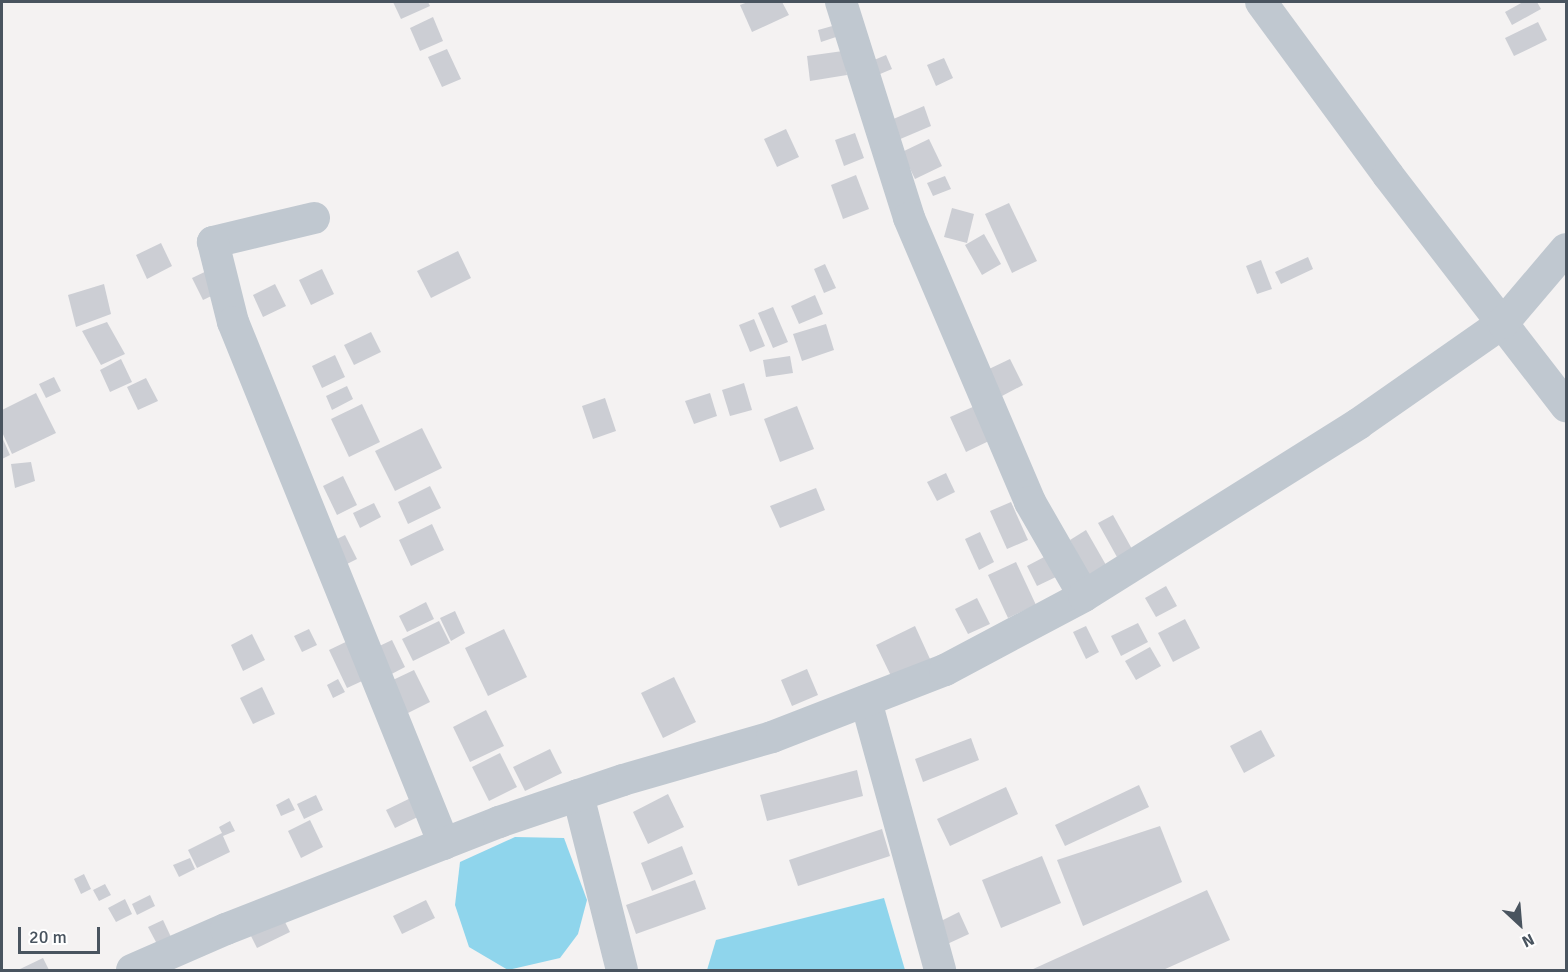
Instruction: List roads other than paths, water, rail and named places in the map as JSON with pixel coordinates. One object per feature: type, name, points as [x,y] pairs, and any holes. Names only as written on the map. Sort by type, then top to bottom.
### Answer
[{"type":"street","points":[[841,2],[909,218],[1030,502],[1084,596]]},
{"type":"street","points":[[1261,2],[1388,175],[1566,406]]},
{"type":"street","points":[[314,218],[213,242],[232,322],[444,844]]},
{"type":"street","points":[[132,970],[226,929],[444,844],[578,795],[772,736],[945,670],[1084,596],[1358,424],[1503,323],[1566,249]]},
{"type":"street","points":[[866,701],[940,970]]},
{"type":"street","points":[[578,795],[622,970]]},
{"type":"water","points":[[515,837],[564,838],[587,900],[578,934],[560,958],[508,970],[469,947],[455,905],[460,862]]},
{"type":"water","points":[[884,898],[905,970],[707,970],[716,940]]}]
